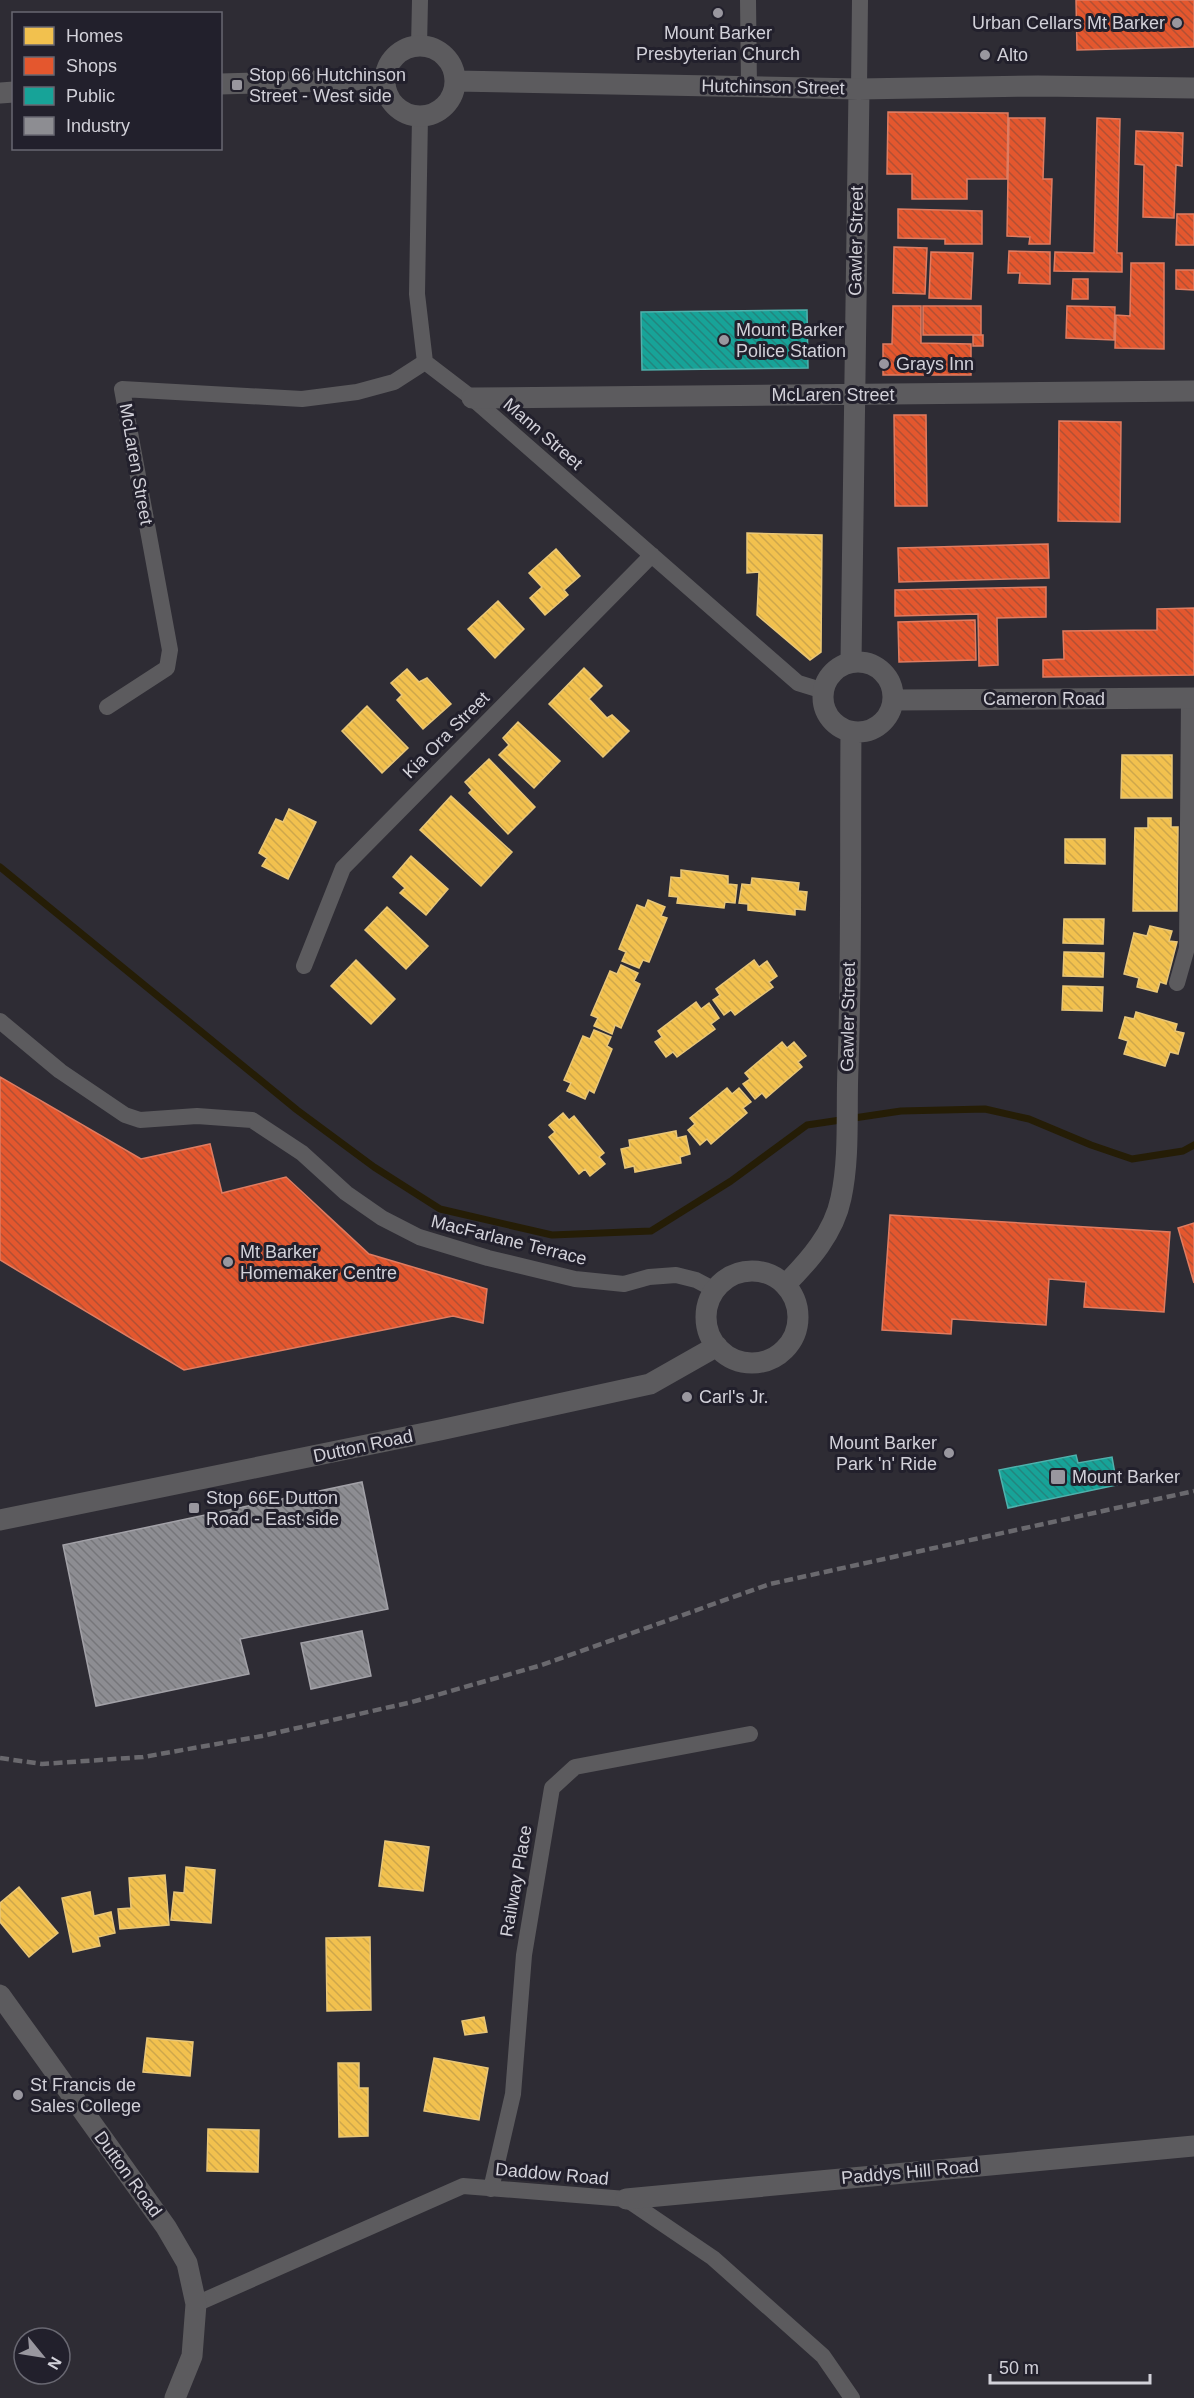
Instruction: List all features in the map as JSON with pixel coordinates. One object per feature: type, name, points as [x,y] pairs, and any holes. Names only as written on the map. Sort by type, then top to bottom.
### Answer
[{"type":"street","points":[[419,46],[420,0]]},
{"type":"street","points":[[748,0],[749,87]]},
{"type":"street","name":"Gawler Street","points":[[851,662],[860,0]]},
{"type":"street","points":[[419,46],[438,51],[447,59],[453,69],[453,92],[440,110],[430,115],[408,114],[398,109],[385,90],[385,79],[387,67],[394,57],[403,50],[419,46]]},
{"type":"street","name":"Hutchinson Street","points":[[1091,87],[1194,75]]},
{"type":"street","points":[[222,84],[385,79]]},
{"type":"street","name":"Hutchinson Street","points":[[454,81],[859,89],[1194,88]]},
{"type":"street","points":[[420,116],[417,294],[425,362]]},
{"type":"street","name":"McLaren Street","points":[[107,707],[167,668],[170,650],[122,389],[302,399],[357,392],[394,382],[425,362]]},
{"type":"street","name":"Mann Street","points":[[425,362],[472,398],[798,682],[824,692]]},
{"type":"street","name":"McLaren Street","points":[[472,398],[1194,391]]},
{"type":"street","name":"Kia Ora Street","points":[[304,966],[343,868],[652,555]]},
{"type":"street","points":[[851,662],[868,663],[879,668],[887,676],[892,688],[893,700],[890,712],[883,722],[863,732],[851,731],[839,726],[831,718],[826,710],[824,692],[830,675],[839,667],[851,662]]},
{"type":"street","points":[[1177,983],[1187,948],[1192,698]]},
{"type":"street","name":"Cameron Road","points":[[893,700],[1192,698]]},
{"type":"street","name":"Gawler Street","points":[[785,1285],[817,1250],[830,1228],[841,1199],[846,1144],[849,1007],[851,731]]},
{"type":"street","name":"MacFarlane Terrace","points":[[0,1021],[60,1071],[125,1115],[140,1120],[197,1116],[252,1120],[302,1153],[355,1199],[382,1218],[419,1237],[488,1258],[575,1279],[624,1284],[649,1277],[676,1275],[696,1280],[714,1290]]},
{"type":"street","points":[[749,1271],[768,1274],[785,1285],[791,1293],[798,1314],[794,1335],[780,1352],[768,1359],[746,1362],[727,1355],[717,1346],[708,1331],[706,1314],[714,1290],[723,1280],[735,1274],[749,1271]]},
{"type":"street","name":"Dutton Road","points":[[0,1520],[418,1435],[650,1384],[717,1346]]},
{"type":"street","name":"Railway Place","points":[[491,2189],[513,2094],[524,1955],[552,1788],[575,1767],[750,1734]]},
{"type":"street","name":"Dutton Road","points":[[0,1995],[166,2227],[187,2263],[196,2304],[192,2356],[176,2398]]},
{"type":"street","name":"Paddys Hill Road","points":[[626,2199],[1194,2146]]},
{"type":"street","name":"Daddow Road","points":[[196,2304],[463,2186],[626,2199],[713,2258],[823,2356],[852,2398]]},
{"type":"building: Homes","points":[[747,533],[822,535],[821,652],[810,660],[757,615],[759,572],[747,573]]},
{"type":"building: Homes","points":[[556,549],[580,576],[564,590],[568,595],[545,615],[530,598],[542,587],[529,573]]},
{"type":"building: Homes","points":[[498,601],[524,629],[495,658],[468,629]]},
{"type":"building: Homes","points":[[584,668],[602,686],[589,699],[607,718],[612,715],[629,731],[603,757],[549,704]]},
{"type":"building: Homes","points":[[407,669],[419,682],[427,678],[451,704],[423,729],[397,700],[402,695],[391,683]]},
{"type":"building: Homes","points":[[367,706],[408,748],[382,773],[342,731]]},
{"type":"building: Homes","points":[[518,722],[560,761],[534,788],[499,755],[509,745],[503,738]]},
{"type":"building: Homes","points":[[1122,755],[1172,755],[1172,798],[1121,798]]},
{"type":"building: Homes","points":[[489,759],[535,807],[508,834],[469,793],[472,790],[465,782]]},
{"type":"building: Homes","points":[[451,796],[512,852],[481,886],[420,830]]},
{"type":"building: Homes","points":[[289,809],[316,822],[288,879],[262,866],[267,858],[259,853],[276,819],[283,822]]},
{"type":"building: Homes","points":[[1148,818],[1171,818],[1171,827],[1178,827],[1177,911],[1133,911],[1135,828],[1148,828]]},
{"type":"building: Homes","points":[[1065,839],[1105,839],[1105,864],[1065,863]]},
{"type":"building: Homes","points":[[411,856],[448,889],[426,915],[400,893],[405,888],[393,877]]},
{"type":"building: Homes","points":[[681,870],[728,876],[728,884],[737,885],[735,903],[725,902],[724,908],[677,903],[678,897],[669,896],[671,877],[681,878]]},
{"type":"building: Homes","points":[[752,878],[799,883],[798,891],[807,892],[805,910],[795,909],[795,915],[748,910],[748,904],[739,903],[742,884],[751,885]]},
{"type":"building: Homes","points":[[648,900],[665,907],[661,916],[667,918],[649,962],[643,960],[639,968],[622,961],[626,952],[619,949],[637,905],[645,908]]},
{"type":"building: Homes","points":[[387,907],[428,946],[406,969],[365,930]]},
{"type":"building: Homes","points":[[1064,919],[1104,919],[1103,944],[1063,943]]},
{"type":"building: Homes","points":[[1150,926],[1172,931],[1169,941],[1177,942],[1166,984],[1160,982],[1157,992],[1137,987],[1139,978],[1124,974],[1134,933],[1147,936]]},
{"type":"building: Homes","points":[[1064,952],[1104,953],[1103,977],[1063,976]]},
{"type":"building: Homes","points":[[356,960],[395,999],[371,1024],[331,986]]},
{"type":"building: Homes","points":[[754,960],[759,967],[767,961],[777,976],[769,982],[773,987],[735,1015],[731,1010],[724,1015],[713,1000],[720,995],[716,989]]},
{"type":"building: Homes","points":[[621,965],[638,973],[634,981],[640,984],[621,1028],[615,1025],[612,1034],[594,1026],[598,1018],[591,1015],[610,971],[617,974]]},
{"type":"building: Homes","points":[[1063,986],[1103,987],[1102,1011],[1062,1010]]},
{"type":"building: Homes","points":[[696,1002],[701,1009],[709,1003],[719,1018],[711,1024],[715,1029],[677,1057],[673,1052],[666,1057],[655,1042],[662,1037],[658,1031]]},
{"type":"building: Homes","points":[[1136,1012],[1177,1024],[1175,1031],[1184,1033],[1178,1054],[1170,1052],[1165,1066],[1124,1054],[1128,1041],[1119,1038],[1125,1017],[1134,1019]]},
{"type":"building: Homes","points":[[594,1030],[611,1037],[607,1046],[612,1049],[594,1093],[589,1090],[585,1099],[567,1091],[571,1083],[564,1080],[583,1036],[590,1039]]},
{"type":"building: Homes","points":[[782,1042],[787,1048],[794,1042],[806,1056],[798,1062],[802,1067],[766,1098],[762,1093],[755,1099],[743,1084],[750,1079],[745,1073]]},
{"type":"building: Homes","points":[[727,1088],[732,1094],[739,1088],[751,1102],[743,1108],[747,1113],[711,1144],[707,1139],[700,1145],[688,1130],[695,1124],[690,1118]]},
{"type":"building: Homes","points":[[563,1113],[569,1120],[574,1116],[604,1153],[599,1157],[605,1164],[590,1176],[585,1169],[579,1174],[549,1137],[555,1132],[549,1125]]},
{"type":"building: Homes","points":[[676,1131],[677,1138],[686,1136],[690,1154],[680,1157],[681,1163],[635,1172],[634,1166],[625,1168],[621,1149],[630,1147],[629,1140]]},
{"type":"building: Homes","points":[[385,1841],[429,1847],[423,1891],[379,1886]]},
{"type":"building: Homes","points":[[186,1867],[215,1870],[211,1923],[171,1920],[174,1892],[184,1893]]},
{"type":"building: Homes","points":[[165,1875],[169,1925],[120,1929],[118,1909],[131,1908],[129,1878]]},
{"type":"building: Homes","points":[[19,1887],[58,1933],[29,1957],[0,1922],[0,1903]]},
{"type":"building: Homes","points":[[90,1892],[94,1916],[111,1912],[115,1933],[98,1937],[100,1946],[73,1952],[62,1898]]},
{"type":"building: Homes","points":[[370,1937],[371,2010],[327,2011],[326,1938]]},
{"type":"building: Homes","points":[[484,2017],[487,2032],[465,2035],[462,2021]]},
{"type":"building: Homes","points":[[147,2038],[193,2042],[190,2076],[143,2072]]},
{"type":"building: Homes","points":[[434,2058],[488,2068],[479,2120],[424,2111]]},
{"type":"building: Homes","points":[[338,2063],[359,2063],[359,2088],[368,2088],[368,2136],[339,2137]]},
{"type":"building: Homes","points":[[208,2129],[259,2130],[258,2172],[207,2171]]},
{"type":"building: Shops","points":[[1076,0],[1194,0],[1194,47],[1077,50]]},
{"type":"building: Shops","points":[[888,112],[1008,113],[1007,179],[967,179],[967,199],[912,199],[912,174],[887,174]]},
{"type":"building: Shops","points":[[1009,118],[1045,118],[1043,179],[1052,179],[1050,244],[1029,244],[1030,237],[1007,236]]},
{"type":"building: Shops","points":[[1097,118],[1120,119],[1117,253],[1122,253],[1122,272],[1054,271],[1055,252],[1094,253]]},
{"type":"building: Shops","points":[[1136,131],[1183,133],[1182,166],[1176,165],[1174,218],[1143,217],[1144,165],[1135,164]]},
{"type":"building: Shops","points":[[898,209],[982,211],[982,244],[945,244],[945,239],[898,238]]},
{"type":"building: Shops","points":[[1177,214],[1194,214],[1194,245],[1176,245]]},
{"type":"building: Shops","points":[[894,247],[927,248],[925,294],[893,293]]},
{"type":"building: Shops","points":[[1009,251],[1050,252],[1050,284],[1019,283],[1020,273],[1008,273]]},
{"type":"building: Shops","points":[[931,252],[973,253],[971,299],[929,298]]},
{"type":"building: Shops","points":[[1131,263],[1164,263],[1164,349],[1115,348],[1116,315],[1130,316]]},
{"type":"building: Shops","points":[[1176,270],[1194,270],[1194,290],[1176,289]]},
{"type":"building: Shops","points":[[1073,279],[1088,279],[1088,299],[1072,299]]},
{"type":"building: Shops","points":[[893,306],[921,306],[921,343],[971,344],[971,375],[883,375],[883,344],[892,344]]},
{"type":"building: Shops","points":[[923,306],[981,306],[981,335],[923,335]]},
{"type":"building: Shops","points":[[1067,306],[1115,307],[1114,340],[1066,338]]},
{"type":"building: Shops","points":[[973,335],[983,335],[983,346],[973,346]]},
{"type":"building: Shops","points":[[894,415],[926,415],[927,506],[895,506]]},
{"type":"building: Shops","points":[[1059,421],[1121,422],[1120,522],[1058,521]]},
{"type":"building: Shops","points":[[1048,544],[1049,578],[899,582],[898,548]]},
{"type":"building: Shops","points":[[1046,587],[1046,617],[997,618],[998,665],[979,666],[978,614],[895,616],[895,590]]},
{"type":"building: Shops","points":[[1194,608],[1194,675],[1043,677],[1043,660],[1064,659],[1063,631],[1157,630],[1157,609]]},
{"type":"building: Shops","points":[[975,620],[976,660],[899,662],[898,622]]},
{"type":"building: Shops","points":[[0,1077],[141,1159],[210,1144],[222,1193],[286,1177],[369,1254],[487,1289],[483,1323],[453,1316],[184,1370],[0,1260]]},
{"type":"building: Shops","points":[[890,1215],[1170,1232],[1164,1312],[1084,1307],[1086,1282],[1049,1279],[1046,1325],[952,1319],[951,1334],[882,1330]]},
{"type":"building: Shops","points":[[1194,1223],[1194,1283],[1178,1228]]},
{"type":"building: Public","name":"Mount Barker Police Station","points":[[807,310],[808,368],[642,370],[641,312]]},
{"type":"building: Public","name":"Mount Barker","points":[[1076,1455],[1078,1463],[1112,1457],[1117,1485],[1008,1508],[999,1470]]},
{"type":"building: Industry","points":[[362,1482],[388,1609],[240,1639],[249,1674],[96,1706],[63,1545]]},
{"type":"building: Industry","points":[[362,1631],[371,1676],[311,1689],[301,1643]]},
{"type":"waterway","points":[[0,867],[297,1110],[374,1167],[440,1209],[552,1235],[651,1231],[731,1181],[807,1125],[901,1111],[985,1109],[1029,1119],[1132,1159],[1183,1151],[1194,1145]]},
{"type":"railway","points":[[0,1758],[42,1764],[143,1757],[262,1736],[412,1702],[542,1665],[770,1584],[1194,1491]]},
{"type":"place","name":"Mount Barker Presbyterian Church","points":[[718,13]]},
{"type":"place","name":"Urban Cellars Mt Barker","points":[[1177,23]]},
{"type":"place","name":"Alto","points":[[985,55]]},
{"type":"place","name":"Stop 66 Hutchinson Street - West side","points":[[237,85]]},
{"type":"place","name":"Mount Barker Police Station","points":[[724,340]]},
{"type":"place","name":"Grays Inn","points":[[884,364]]},
{"type":"place","name":"Mt Barker Homemaker Centre","points":[[228,1262]]},
{"type":"place","name":"Carl's Jr.","points":[[687,1397]]},
{"type":"place","name":"Mount Barker Park 'n' Ride","points":[[949,1453]]},
{"type":"place","name":"Mount Barker","points":[[1058,1477]]},
{"type":"place","name":"Stop 66E Dutton Road - East side","points":[[194,1508]]},
{"type":"place","name":"St Francis de Sales College","points":[[18,2095]]}]
